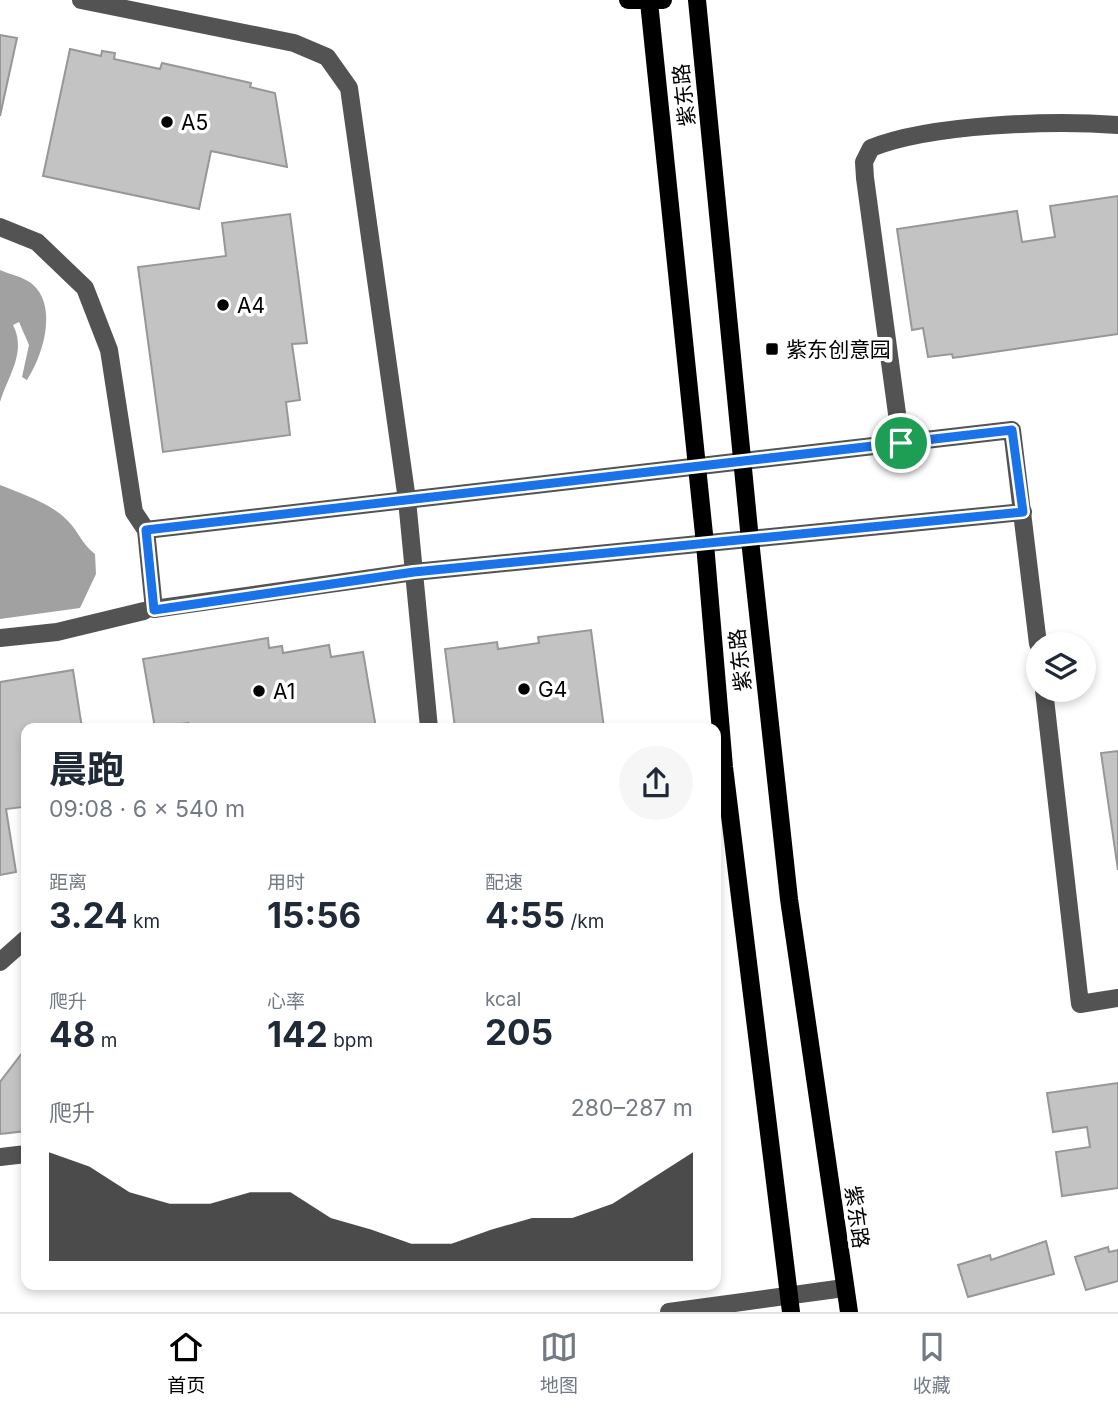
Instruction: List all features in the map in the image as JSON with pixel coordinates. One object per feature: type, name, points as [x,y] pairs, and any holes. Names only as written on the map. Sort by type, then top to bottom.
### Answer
[{"type":"main road","points":[[628,0],[656,1]]},
{"type":"main road","name":"紫东路","points":[[698,0],[750,540],[789,900],[849,1312]]},
{"type":"main road","name":"紫东路","points":[[656,1],[720,723]]},
{"type":"main road","name":"紫东路","points":[[721,732],[790,1304]]},
{"type":"street","points":[[81,0],[294,43],[327,57],[349,88],[407,500],[429,723]]},
{"type":"street","points":[[901,443],[865,178],[864,162],[871,148],[887,142],[949,132],[1024,124],[1118,125]]},
{"type":"street","points":[[0,227],[37,242],[85,288],[108,350],[134,512],[146,530],[154,610],[414,572],[1023,512]]},
{"type":"street","points":[[146,530],[1012,430],[1037,632]]},
{"type":"street","points":[[0,638],[57,632],[144,611]]},
{"type":"street","points":[[1045,702],[1080,1004],[1118,999]]},
{"type":"street","points":[[0,962],[21,943]]},
{"type":"street","points":[[0,1157],[21,1155]]},
{"type":"street","points":[[669,1312],[790,1304],[844,1288]]},
{"type":"shaded area","points":[[0,270],[31,283],[40,292],[46,317],[46,331],[38,358],[27,380],[22,377],[29,345],[19,322],[13,325],[17,335],[17,354],[0,402]]},
{"type":"shaded area","points":[[0,485],[53,509],[72,525],[95,554],[96,574],[80,608],[0,619]]},
{"type":"building","points":[[0,35],[17,38],[0,116]]},
{"type":"building","name":"A5","points":[[70,49],[101,56],[102,51],[115,53],[114,59],[160,69],[162,63],[251,83],[250,87],[275,93],[287,167],[211,151],[199,209],[43,176]]},
{"type":"building","points":[[1118,196],[1118,334],[953,358],[952,354],[928,357],[923,328],[912,330],[897,229],[1017,211],[1022,242],[1055,237],[1050,206]]},
{"type":"building","name":"A4","points":[[290,214],[307,343],[292,344],[300,400],[286,402],[290,435],[163,452],[138,267],[226,256],[222,223]]},
{"type":"building","name":"G4","points":[[591,630],[603,723],[454,723],[445,649],[497,642],[498,649],[539,643],[538,637]]},
{"type":"building","name":"A1","points":[[268,638],[269,648],[282,646],[283,653],[329,645],[331,657],[363,652],[375,723],[154,723],[143,659]]},
{"type":"building","points":[[73,670],[81,723],[21,723],[21,807],[6,809],[16,872],[0,875],[0,682]]},
{"type":"building","points":[[1118,751],[1118,870],[1101,753]]},
{"type":"building","points":[[21,1055],[21,1132],[0,1134],[0,1082]]},
{"type":"building","points":[[1118,1083],[1118,1188],[1062,1196],[1056,1152],[1090,1147],[1087,1127],[1053,1132],[1047,1093]]},
{"type":"building","points":[[1046,1241],[1054,1274],[968,1297],[958,1265],[990,1255],[991,1260]]},
{"type":"building","points":[[1108,1247],[1109,1252],[1118,1250],[1118,1281],[1086,1290],[1075,1257]]},
{"type":"place","name":"A5","points":[[167,122]]},
{"type":"place","name":"A4","points":[[223,305]]},
{"type":"place","name":"紫东创意园","points":[[772,349]]},
{"type":"place","name":"G4","points":[[524,689]]},
{"type":"place","name":"A1","points":[[259,691]]},
{"type":"route","points":[[1012,430],[1023,512],[414,572],[154,610],[146,530],[901,443],[1012,430]]}]
